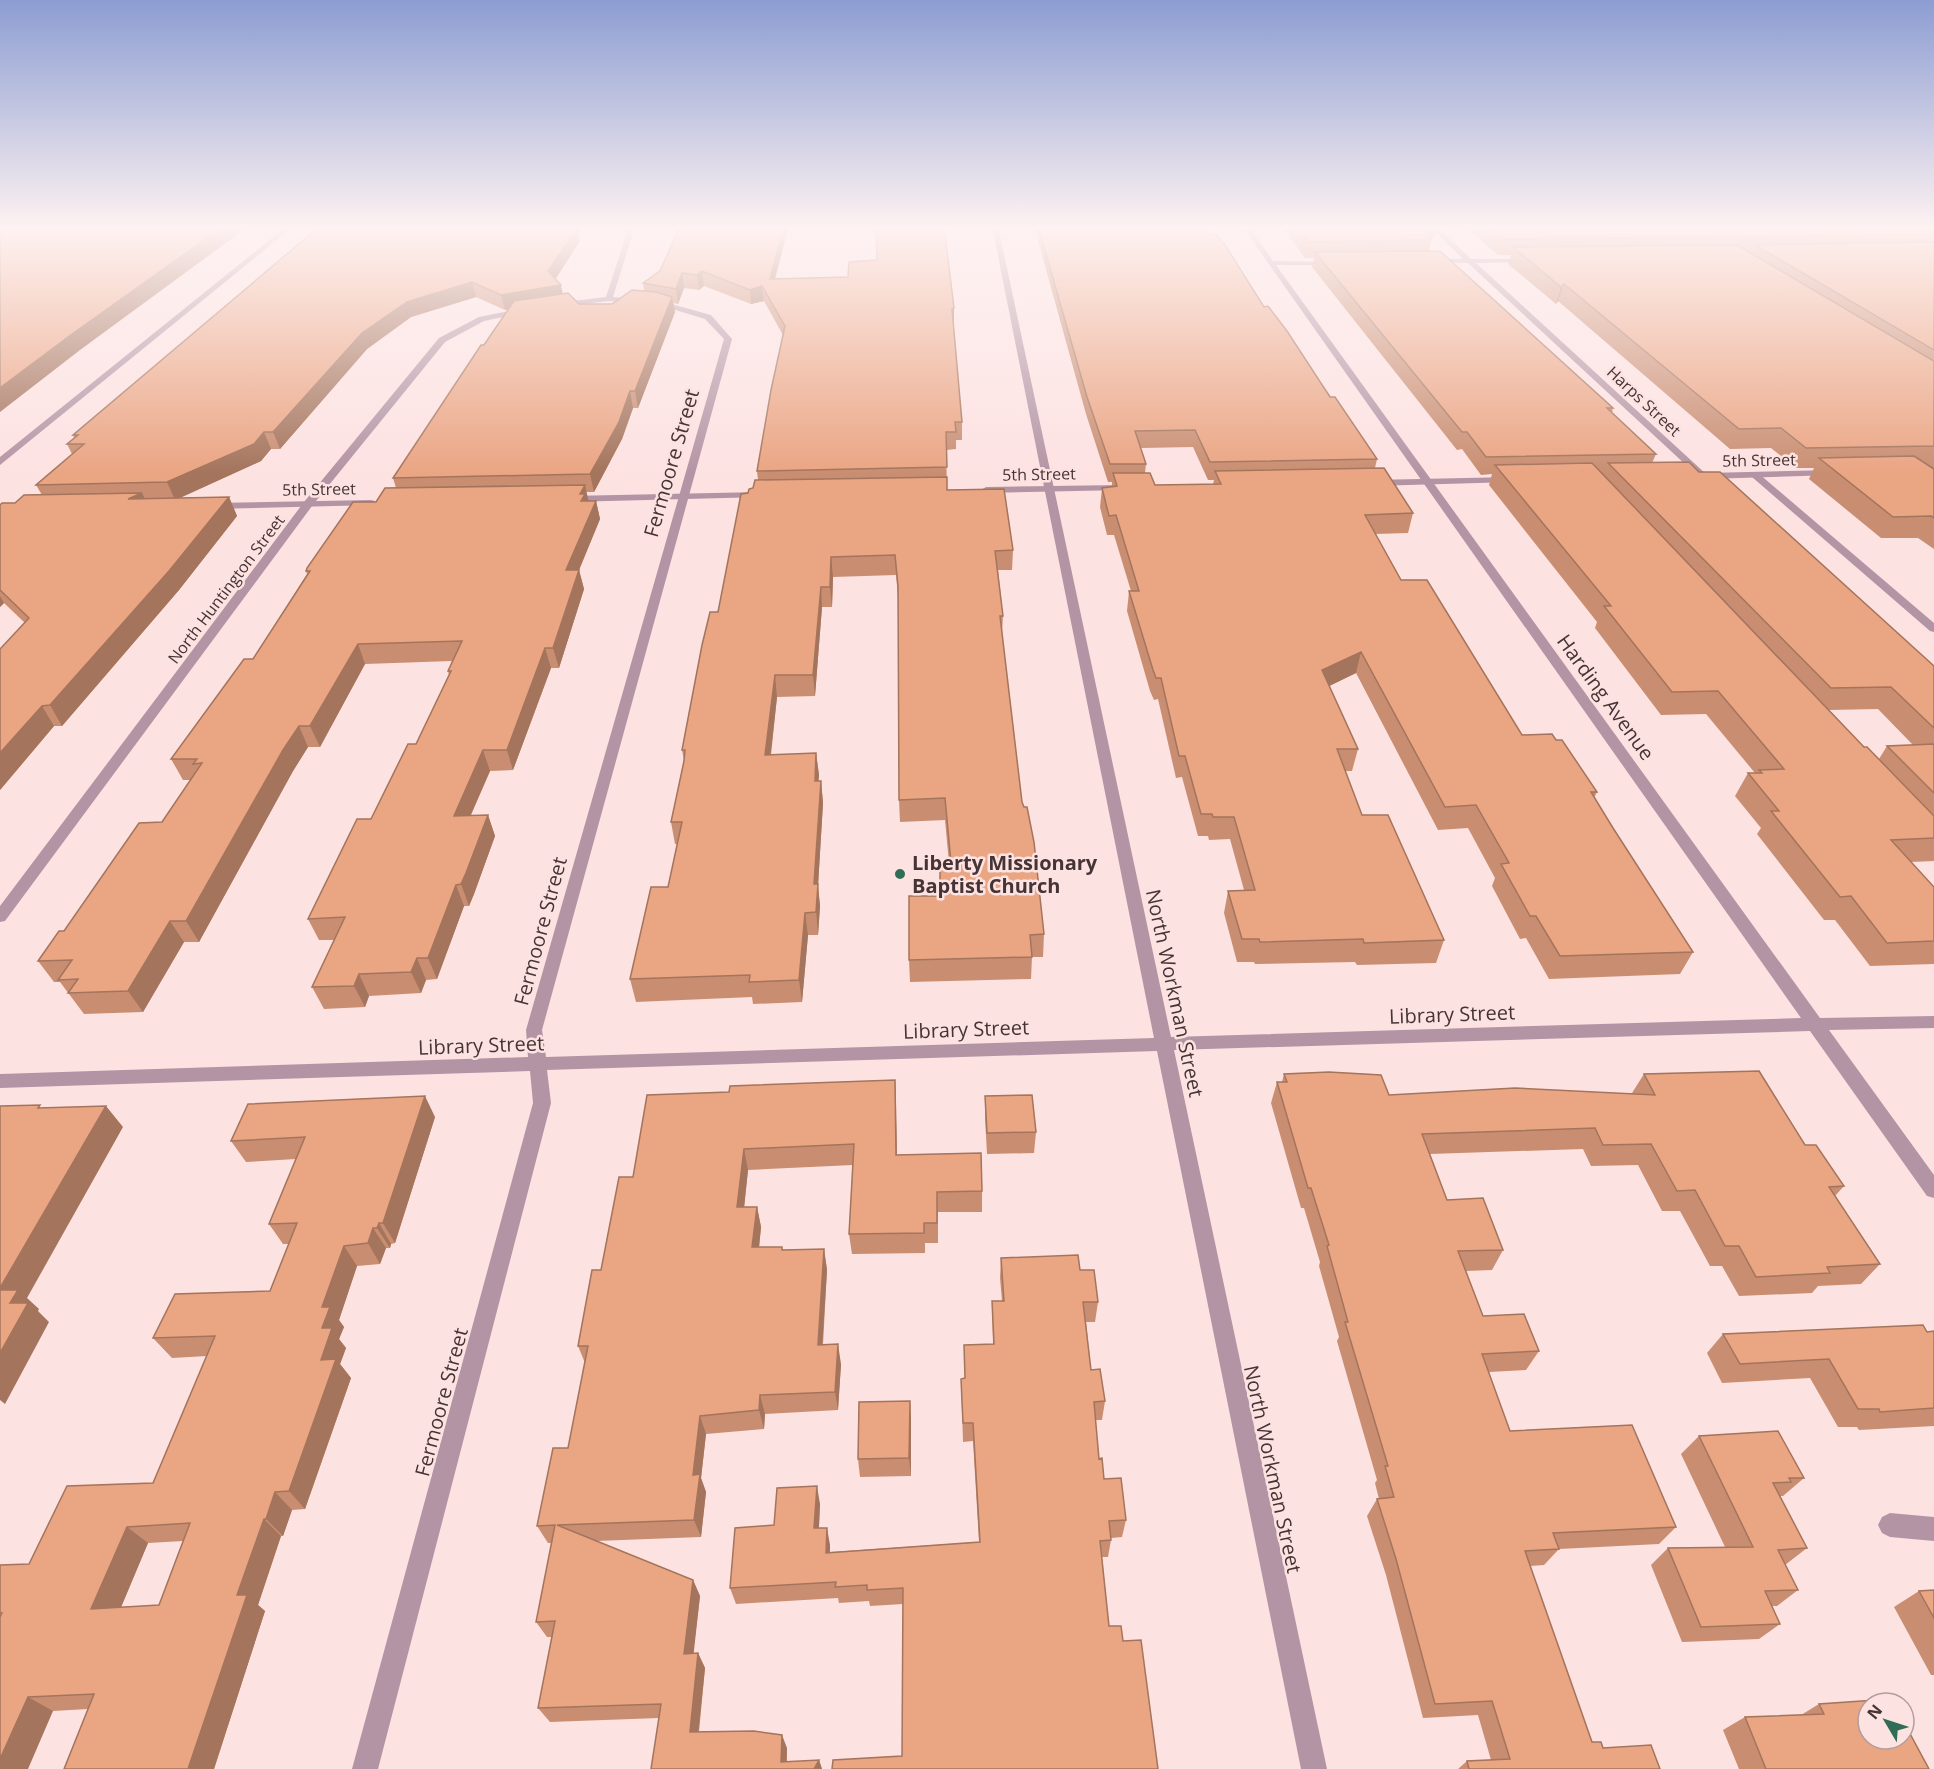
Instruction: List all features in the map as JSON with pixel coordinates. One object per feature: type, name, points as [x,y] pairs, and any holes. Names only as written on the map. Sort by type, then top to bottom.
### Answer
[{"type":"street","points":[[0,462],[189,309]]},
{"type":"street","name":"North Huntington Street","points":[[0,917],[308,504],[442,339],[482,319],[532,309]]},
{"type":"street","name":"Fermoore Street","points":[[365,1769],[542,1103],[534,1030],[728,339],[708,316],[681,309]]},
{"type":"street","name":"North Workman Street","points":[[1012,309],[1314,1769]]},
{"type":"street","name":"Harding Avenue","points":[[1304,309],[1934,1190]]},
{"type":"street","name":"Harps Street","points":[[1522,309],[1703,476]]},
{"type":"street","name":"5th Street","points":[[1692,476],[1848,473]]},
{"type":"street","points":[[1755,475],[1934,629]]},
{"type":"street","points":[[1361,483],[1516,479]]},
{"type":"street","name":"5th Street","points":[[979,491],[1127,488]]},
{"type":"street","points":[[563,499],[768,495]]},
{"type":"street","name":"5th Street","points":[[203,506],[386,503]]},
{"type":"street","name":"Library Street","points":[[0,1081],[1934,1022]]},
{"type":"street","points":[[1890,1525],[1934,1529]]},
{"type":"building","points":[[0,309],[108,309],[72,334],[0,388]]},
{"type":"building","points":[[222,309],[397,309],[362,333],[273,432],[264,432],[254,444],[167,482],[36,485],[84,444],[67,444],[78,435],[73,435]]},
{"type":"building","points":[[509,309],[667,309],[635,391],[630,391],[619,422],[590,474],[393,478],[481,345],[484,345]]},
{"type":"building","points":[[775,309],[953,309],[962,422],[955,422],[956,432],[946,432],[947,467],[757,471],[785,326]]},
{"type":"building","points":[[1062,309],[1270,309],[1330,397],[1335,397],[1377,459],[1210,462],[1195,430],[1135,431],[1146,464],[1110,464],[1087,397]]},
{"type":"building","points":[[1361,309],[1503,309],[1613,408],[1607,408],[1656,454],[1486,457],[1467,432],[1462,432]]},
{"type":"building","points":[[1594,309],[1845,309],[1934,361],[1934,446],[1806,448],[1781,428],[1739,429]]},
{"type":"building","points":[[1863,309],[1934,309],[1934,350]]},
{"type":"building","points":[[1914,456],[1934,469],[1934,518],[1931,516],[1893,517],[1819,458]]},
{"type":"building","points":[[1689,462],[1699,472],[1720,472],[1934,666],[1934,728],[1891,687],[1831,688],[1608,463]]},
{"type":"building","points":[[1592,463],[1864,747],[1867,747],[1934,816],[1934,838],[1891,840],[1934,887],[1934,941],[1887,943],[1851,896],[1840,897],[1771,811],[1779,811],[1748,773],[1784,769],[1718,691],[1672,692],[1604,606],[1611,606],[1495,465]]},
{"type":"building","points":[[1384,468],[1413,513],[1365,515],[1401,580],[1427,580],[1522,735],[1552,734],[1556,740],[1562,740],[1597,792],[1591,792],[1613,828],[1693,952],[1560,956],[1536,916],[1530,916],[1501,864],[1509,863],[1476,805],[1445,807],[1361,652],[1322,670],[1358,749],[1337,749],[1362,815],[1388,815],[1444,940],[1364,943],[1363,939],[1260,942],[1259,939],[1242,939],[1228,891],[1255,890],[1234,817],[1213,817],[1212,814],[1201,814],[1185,756],[1179,756],[1161,678],[1156,678],[1153,670],[1129,591],[1139,591],[1116,515],[1109,516],[1102,488],[1117,486],[1113,473],[1150,473],[1155,485],[1221,484],[1215,471]]},
{"type":"building","points":[[947,477],[947,490],[1004,489],[1013,550],[995,551],[1003,616],[1000,616],[1022,802],[1024,807],[1027,807],[1034,842],[1044,934],[1030,935],[1032,957],[909,960],[909,896],[940,896],[940,863],[951,863],[945,798],[899,800],[898,586],[895,555],[831,557],[830,587],[821,587],[813,675],[775,675],[765,755],[816,753],[815,781],[821,781],[814,884],[818,884],[816,912],[805,913],[799,980],[749,982],[750,975],[630,979],[651,887],[668,887],[682,822],[671,822],[684,761],[685,750],[682,750],[702,645],[710,612],[718,612],[741,494],[748,493],[749,489],[753,488],[755,480]]},
{"type":"building","points":[[585,485],[580,494],[585,494],[581,501],[596,501],[566,570],[579,570],[553,648],[545,648],[507,750],[483,750],[454,816],[488,815],[461,884],[456,885],[428,958],[417,958],[411,972],[359,974],[354,986],[312,987],[345,917],[308,919],[357,819],[371,819],[408,744],[416,744],[451,671],[448,671],[462,641],[358,644],[310,726],[299,726],[283,750],[186,921],[170,921],[128,991],[68,993],[78,979],[58,980],[72,960],[38,961],[59,931],[64,931],[139,823],[162,822],[202,763],[193,764],[197,759],[171,759],[244,659],[253,659],[310,571],[306,571],[307,568],[353,502],[376,502],[385,488]]},
{"type":"building","points":[[142,493],[128,499],[229,497],[169,571],[50,705],[42,706],[0,753],[0,649],[29,618],[0,590],[0,505],[15,503],[24,495]]},
{"type":"building","points":[[1934,744],[1934,793],[1887,746]]},
{"type":"building","points":[[1759,1071],[1805,1145],[1816,1145],[1844,1186],[1829,1187],[1880,1264],[1827,1267],[1830,1273],[1756,1277],[1739,1246],[1725,1246],[1695,1190],[1677,1191],[1651,1144],[1603,1145],[1595,1128],[1422,1134],[1447,1200],[1483,1198],[1503,1250],[1458,1251],[1483,1316],[1524,1314],[1539,1351],[1482,1354],[1510,1431],[1632,1425],[1676,1527],[1553,1533],[1559,1549],[1525,1551],[1592,1742],[1601,1742],[1603,1748],[1651,1745],[1660,1769],[1469,1769],[1467,1761],[1510,1759],[1492,1701],[1435,1704],[1396,1559],[1377,1499],[1394,1497],[1385,1466],[1388,1466],[1345,1322],[1348,1322],[1327,1246],[1329,1245],[1311,1188],[1308,1188],[1277,1082],[1287,1082],[1284,1074],[1329,1072],[1381,1075],[1389,1095],[1515,1088],[1655,1095],[1644,1074]]},
{"type":"building","points":[[895,1080],[896,1155],[981,1153],[982,1191],[937,1192],[937,1223],[924,1223],[924,1233],[849,1234],[854,1144],[744,1149],[737,1207],[757,1207],[752,1247],[782,1247],[782,1250],[824,1249],[818,1345],[838,1344],[835,1392],[760,1395],[759,1410],[700,1416],[693,1475],[700,1474],[694,1520],[557,1525],[693,1580],[684,1654],[698,1653],[690,1732],[754,1731],[782,1735],[781,1762],[819,1760],[814,1769],[651,1769],[661,1704],[538,1708],[555,1621],[536,1622],[555,1525],[537,1526],[553,1448],[568,1448],[588,1346],[578,1346],[592,1270],[601,1270],[619,1177],[633,1177],[647,1095],[729,1092],[730,1086]]},
{"type":"building","points":[[1032,1095],[1036,1132],[987,1133],[985,1096]]},
{"type":"building","points":[[425,1096],[383,1223],[373,1228],[368,1243],[344,1246],[322,1307],[330,1307],[322,1328],[332,1328],[321,1360],[336,1359],[289,1491],[275,1492],[266,1519],[264,1519],[237,1595],[247,1595],[188,1769],[64,1769],[94,1694],[28,1697],[0,1759],[0,1617],[2,1613],[0,1613],[0,1565],[29,1564],[67,1486],[153,1483],[215,1336],[153,1338],[175,1294],[270,1291],[297,1223],[269,1224],[305,1137],[231,1141],[248,1104]],"holes":[[[190,1523],[159,1605],[91,1609],[127,1527]]]},
{"type":"building","points":[[40,1105],[38,1108],[106,1106],[0,1288],[0,1106]]},
{"type":"building","points":[[1078,1255],[1080,1270],[1094,1270],[1098,1302],[1083,1302],[1091,1370],[1100,1369],[1105,1401],[1094,1402],[1099,1459],[1102,1458],[1104,1479],[1121,1478],[1126,1520],[1109,1521],[1111,1540],[1100,1541],[1109,1626],[1121,1626],[1123,1641],[1141,1640],[1158,1769],[832,1769],[833,1760],[902,1756],[903,1588],[867,1590],[867,1585],[835,1587],[836,1582],[730,1588],[735,1528],[774,1525],[777,1488],[817,1486],[814,1528],[827,1528],[826,1553],[980,1542],[973,1423],[963,1423],[961,1379],[965,1378],[964,1345],[994,1344],[992,1301],[1004,1301],[1001,1258]]},
{"type":"building","points":[[0,1290],[18,1290],[10,1303],[28,1303],[0,1353]]},
{"type":"building","points":[[1923,1325],[1927,1332],[1934,1331],[1934,1408],[1880,1412],[1879,1409],[1858,1409],[1829,1359],[1740,1364],[1723,1334]]},
{"type":"building","points":[[910,1401],[909,1458],[858,1459],[859,1402]]},
{"type":"building","points":[[1778,1431],[1804,1478],[1789,1478],[1791,1482],[1773,1483],[1807,1548],[1778,1550],[1798,1590],[1765,1591],[1780,1624],[1701,1627],[1668,1548],[1753,1547],[1699,1436]]},
{"type":"building","points":[[1934,1590],[1934,1618],[1919,1591]]},
{"type":"building","points":[[1856,1701],[1856,1751],[1916,1751],[1916,1745],[1929,1769],[1766,1769],[1745,1717],[1824,1714],[1819,1704]]},
{"type":"place","name":"Liberty Missionary Baptist Church","points":[[900,874]]}]
